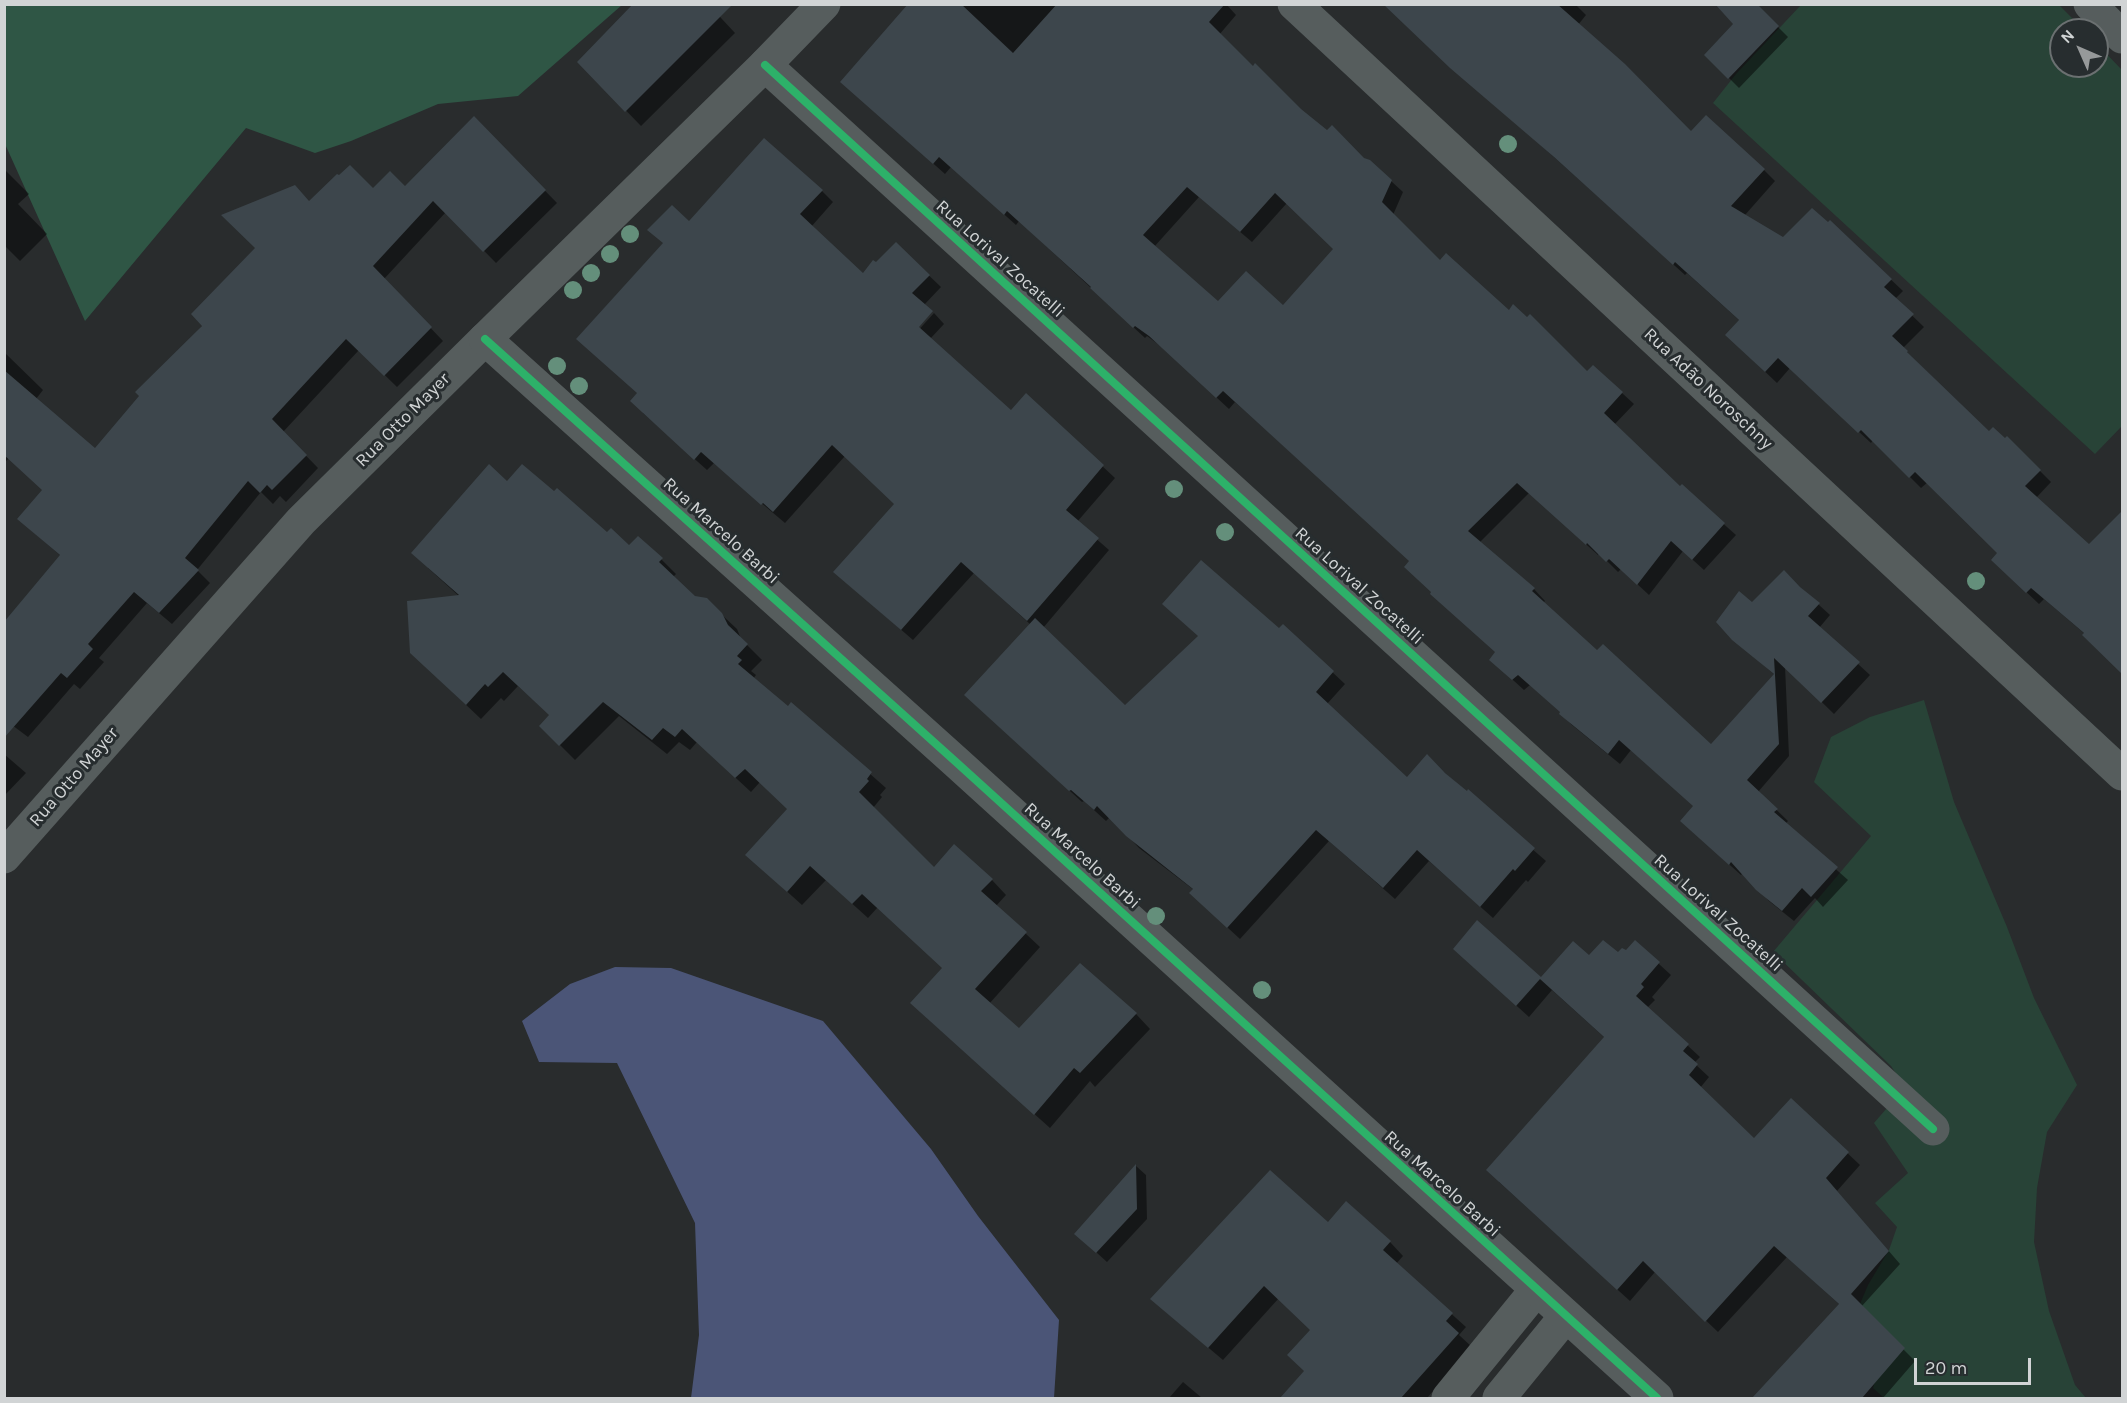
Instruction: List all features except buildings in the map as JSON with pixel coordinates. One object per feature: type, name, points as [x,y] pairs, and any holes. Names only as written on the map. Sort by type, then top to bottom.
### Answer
[{"type":"street","name":"Rua Otto Mayer","points":[[4,856],[301,521],[765,65],[824,4]]},
{"type":"street","name":"Rua Adão Noroschny","points":[[1294,4],[2122,774]]},
{"type":"street","points":[[2090,4],[2122,37]]},
{"type":"street","name":"Rua Lorival Zocatelli","points":[[765,65],[1933,1129]]},
{"type":"street","name":"Rua Marcelo Barbi","points":[[485,339],[956,762],[1565,1317],[1657,1398]]},
{"type":"street","points":[[1449,1398],[1536,1290]]},
{"type":"street","points":[[1499,1398],[1565,1317]]},
{"type":"green space","points":[[4,5],[622,5],[518,96],[438,104],[351,141],[315,153],[246,128],[85,321],[5,144]]},
{"type":"green space","points":[[1801,5],[2059,5],[2072,18],[2049,18],[2049,78],[2109,78],[2109,56],[2122,70],[2122,426],[2095,454],[1713,103],[1736,74]]},
{"type":"green space","points":[[1924,700],[1954,802],[2007,927],[2034,998],[2077,1085],[2047,1132],[2037,1188],[2034,1242],[2049,1311],[2075,1385],[2086,1398],[1884,1398],[1873,1388],[1887,1345],[1855,1316],[1868,1285],[1889,1250],[1897,1227],[1875,1203],[1908,1173],[1874,1123],[1905,1087],[1891,1066],[1773,952],[1871,836],[1814,782],[1831,737],[1870,717]]},
{"type":"water","points":[[615,967],[671,968],[823,1021],[931,1149],[978,1216],[1059,1320],[1054,1398],[691,1398],[699,1335],[695,1223],[617,1063],[539,1062],[522,1021],[570,984]]},
{"type":"cycle path","points":[[765,65],[1933,1129]]},
{"type":"cycle path","points":[[485,339],[956,762],[1657,1398]]}]
